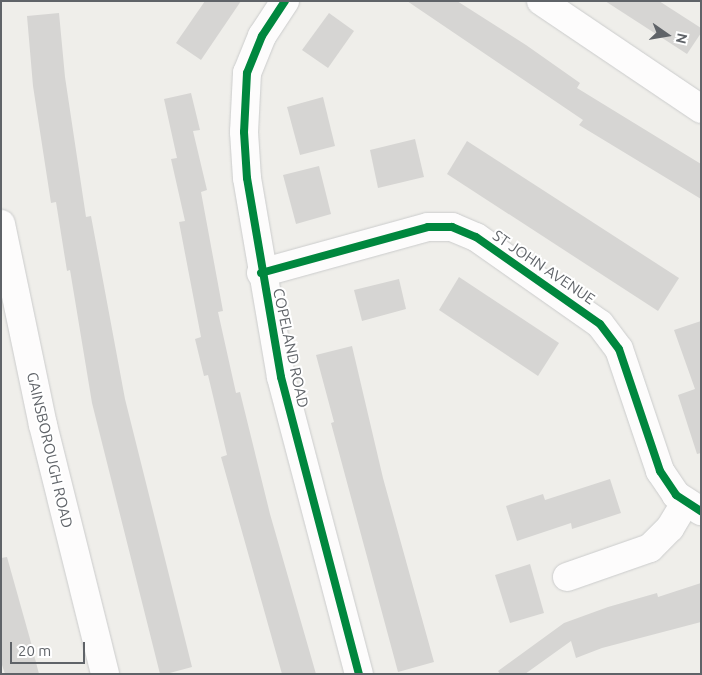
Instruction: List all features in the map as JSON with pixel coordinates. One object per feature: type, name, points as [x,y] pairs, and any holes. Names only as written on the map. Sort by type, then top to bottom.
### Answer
[{"type":"street","name":"COPELAND ROAD","points":[[285,1],[253,55],[244,93],[247,178],[261,273],[281,377],[359,674]]},
{"type":"street","points":[[541,1],[701,109]]},
{"type":"street","name":"GAINSBOROUGH ROAD","points":[[1,224],[43,425],[105,674]]},
{"type":"street","name":"ST JOHN AVENUE","points":[[261,273],[428,227],[452,227],[476,237],[586,311],[610,336],[625,365],[660,471],[693,507],[650,548],[581,565]]},
{"type":"building","points":[[205,1],[241,1],[201,60],[176,43]]},
{"type":"building","points":[[407,1],[457,1],[526,45],[580,83],[577,88],[701,164],[701,199],[579,125],[583,120]]},
{"type":"building","points":[[605,1],[659,1],[701,28],[701,33],[687,54]]},
{"type":"building","points":[[59,13],[65,77],[86,217],[91,216],[125,399],[192,667],[166,674],[160,674],[92,403],[70,270],[67,271],[56,202],[51,203],[33,86],[27,16]]},
{"type":"building","points":[[329,13],[354,31],[328,68],[302,50]]},
{"type":"building","points":[[191,93],[200,130],[193,131],[207,190],[201,192],[223,311],[218,312],[236,393],[240,392],[270,514],[316,674],[282,674],[221,457],[227,455],[208,375],[204,376],[195,339],[201,337],[179,222],[185,221],[171,159],[177,158],[164,99]]},
{"type":"building","points":[[323,97],[335,146],[300,155],[287,107]]},
{"type":"building","points":[[415,139],[424,177],[378,188],[370,150]]},
{"type":"building","points":[[467,141],[679,278],[658,311],[447,174]]},
{"type":"building","points":[[319,166],[331,214],[296,224],[283,175]]},
{"type":"building","points":[[459,277],[559,343],[538,376],[439,310]]},
{"type":"building","points":[[399,279],[406,309],[362,321],[354,290]]},
{"type":"building","points":[[701,321],[701,453],[697,454],[678,395],[695,389],[674,330]]},
{"type":"building","points":[[352,346],[383,478],[434,662],[398,672],[331,423],[334,422],[316,355]]},
{"type":"building","points":[[610,479],[621,513],[572,529],[571,523],[517,541],[506,506],[543,494],[545,500]]},
{"type":"building","points":[[7,557],[39,674],[5,674],[1,662],[1,558]]},
{"type":"building","points":[[530,564],[544,613],[510,623],[495,575]]},
{"type":"building","points":[[701,583],[701,622],[602,648],[576,658],[571,641],[525,674],[500,674],[498,671],[564,623],[608,607],[657,593],[658,597]]},
{"type":"cycle path","points":[[285,1],[262,36],[247,73],[244,132],[247,178],[281,377],[359,674]]},
{"type":"cycle path","points":[[261,273],[428,227],[452,227],[476,237],[600,324],[619,349],[660,471],[676,495],[701,511]]}]
